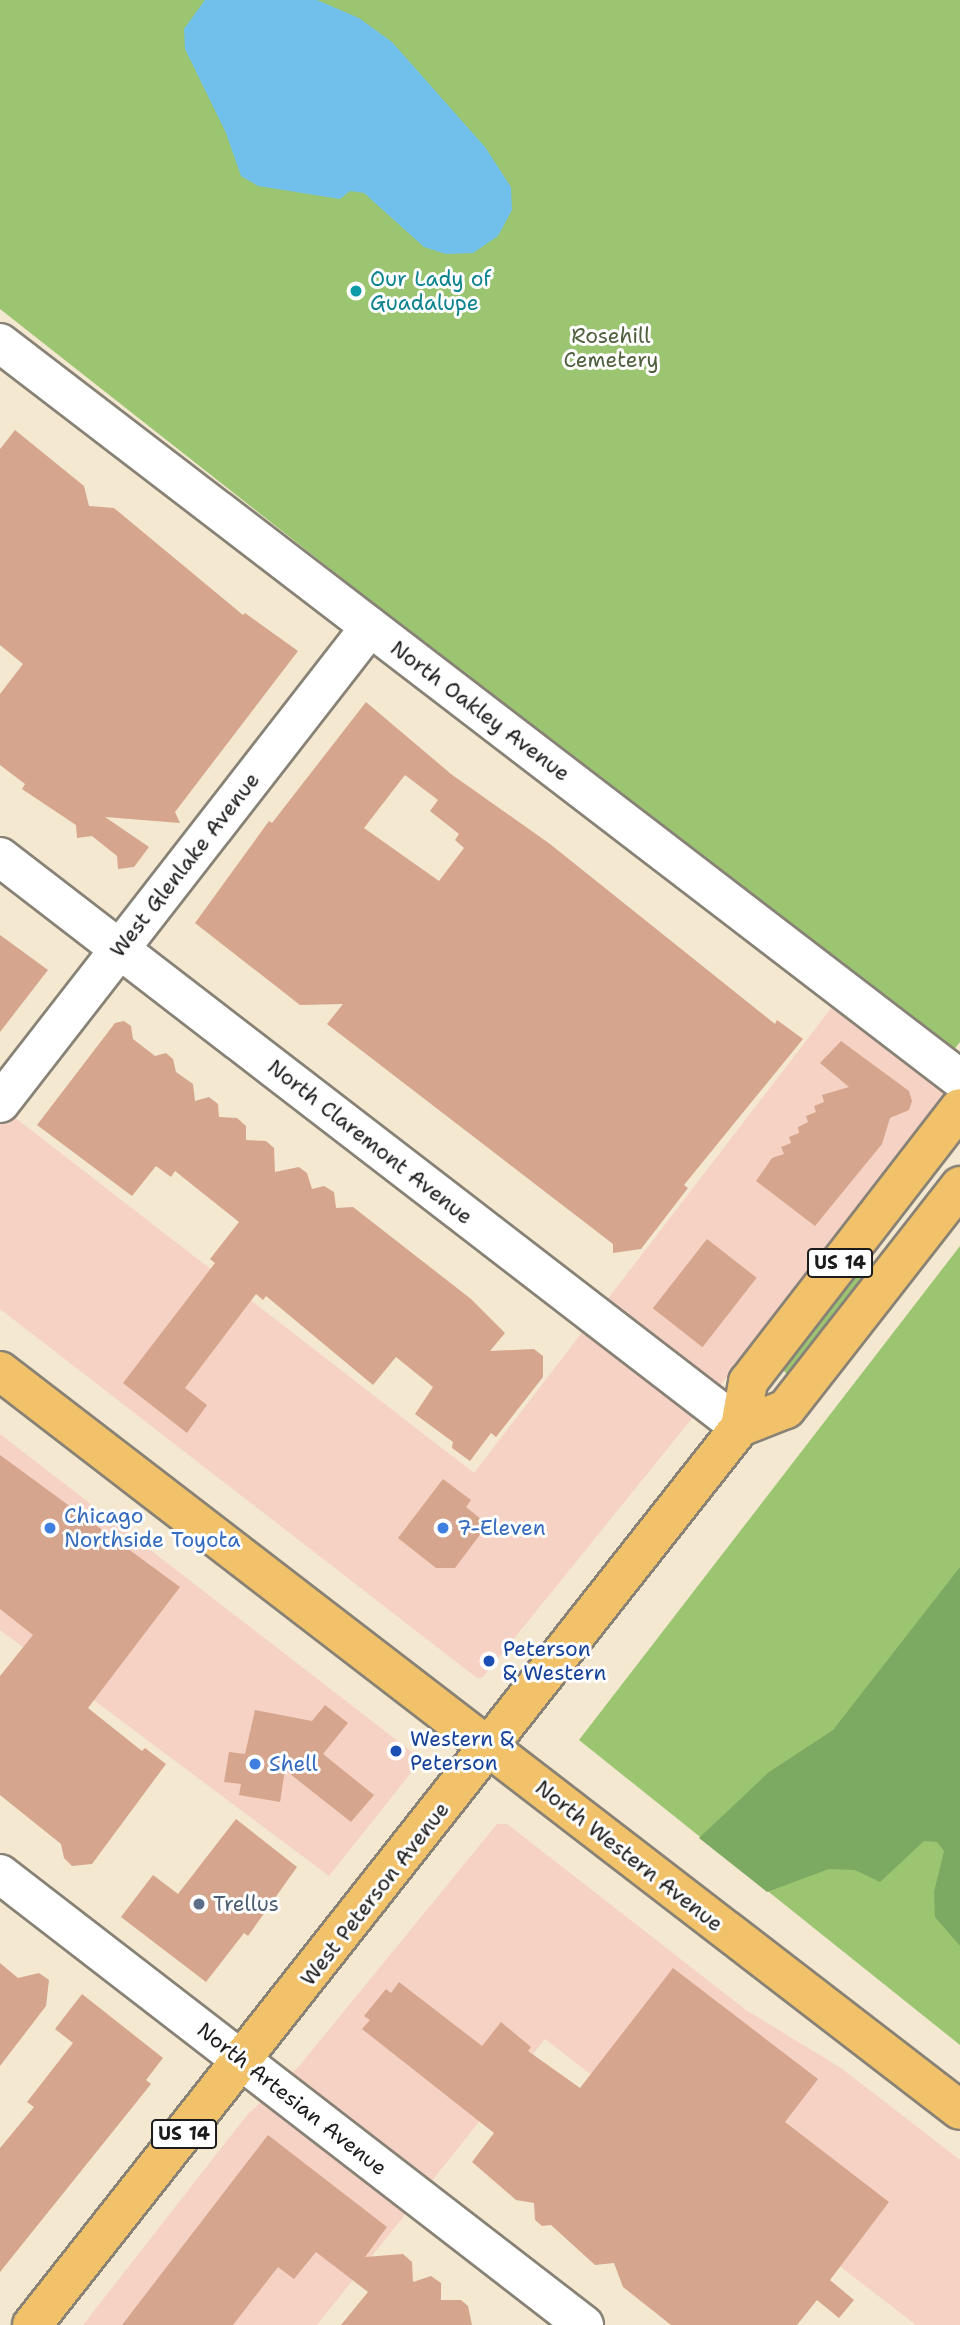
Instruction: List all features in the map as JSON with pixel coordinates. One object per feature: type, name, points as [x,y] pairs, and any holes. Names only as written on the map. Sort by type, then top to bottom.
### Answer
[{"type":"main road","name":"West Peterson Avenue","points":[[32,2325],[490,1749],[740,1427],[748,1382],[960,1108]]},
{"type":"main road","name":"US 14","points":[[740,1427],[786,1409],[960,1186]]},
{"type":"main road","name":"North Western Avenue","points":[[0,1371],[960,2110]]},
{"type":"street","name":"North Oakley Avenue","points":[[0,343],[960,1079]]},
{"type":"street","name":"West Glenlake Avenue","points":[[0,1103],[370,627]]},
{"type":"street","name":"North Claremont Avenue","points":[[0,857],[740,1427]]},
{"type":"street","name":"North Artesian Avenue","points":[[0,1874],[584,2325]]},
{"type":"shaded area","points":[[852,981],[960,1083],[800,1293],[702,1406],[483,1677],[477,1678],[0,1309],[0,1106],[474,1473]]},
{"type":"shaded area","points":[[0,1434],[416,1755],[418,1764],[329,1876],[0,1630]]},
{"type":"shaded area","points":[[497,1824],[507,1824],[746,2010],[841,2068],[960,2160],[960,2325],[916,2325],[545,2039],[317,2325],[83,2325],[247,2115],[300,2065]]},
{"type":"green space","name":"Rosehill Cemetery","points":[[0,0],[960,0],[960,1042],[949,1056],[0,309]]},
{"type":"green space","points":[[960,1246],[960,2045],[579,1740]]},
{"type":"green space","points":[[859,1264],[867,1270],[850,1298],[790,1377],[780,1367]]},
{"type":"green space","points":[[960,1567],[960,1946],[935,1917],[934,1892],[944,1851],[937,1842],[924,1841],[880,1882],[855,1870],[829,1869],[767,1892],[699,1838],[769,1772],[833,1730]]},
{"type":"water","points":[[205,0],[317,0],[359,18],[392,42],[485,147],[511,187],[512,210],[498,236],[473,253],[446,254],[424,247],[364,193],[350,191],[340,199],[258,186],[241,176],[226,133],[185,49],[184,29]]},
{"type":"building","points":[[15,430],[84,486],[89,506],[114,508],[243,615],[245,613],[298,651],[175,812],[180,823],[105,817],[149,847],[134,867],[118,869],[117,856],[92,836],[77,838],[76,825],[22,789],[25,784],[0,765],[0,694],[23,664],[0,645],[0,449]]},
{"type":"building","points":[[366,702],[451,774],[550,844],[775,1024],[777,1020],[803,1039],[684,1185],[688,1188],[641,1249],[613,1253],[613,1244],[327,1024],[343,1004],[300,1005],[195,923],[269,821],[272,823]],"holes":[[[405,775],[438,800],[430,811],[459,834],[455,840],[464,848],[439,881],[364,828]]]},
{"type":"building","points":[[0,935],[48,970],[0,1032]]},
{"type":"building","points":[[124,1021],[131,1026],[133,1039],[155,1056],[166,1053],[173,1059],[176,1072],[193,1084],[195,1101],[209,1097],[218,1104],[219,1117],[237,1118],[246,1126],[246,1140],[266,1141],[274,1148],[275,1172],[299,1167],[307,1173],[312,1189],[324,1186],[334,1192],[336,1208],[353,1207],[471,1299],[505,1333],[490,1351],[534,1349],[543,1356],[543,1377],[496,1437],[491,1433],[470,1461],[452,1448],[453,1442],[415,1414],[433,1387],[396,1357],[373,1385],[266,1296],[263,1300],[256,1294],[185,1388],[207,1405],[187,1433],[123,1383],[215,1263],[210,1259],[239,1222],[175,1171],[171,1177],[156,1166],[132,1196],[37,1125],[115,1023]]},
{"type":"building","points":[[841,1041],[909,1091],[912,1101],[909,1110],[890,1118],[882,1144],[815,1226],[756,1181],[772,1158],[784,1154],[781,1147],[791,1143],[789,1137],[799,1133],[798,1127],[808,1122],[806,1116],[816,1112],[814,1106],[824,1102],[822,1095],[849,1087],[820,1063]]},
{"type":"building","points":[[707,1239],[757,1278],[702,1347],[653,1308]]},
{"type":"building","points":[[0,1455],[180,1587],[88,1708],[142,1751],[145,1748],[166,1764],[92,1864],[72,1866],[64,1858],[61,1844],[0,1795],[0,1676],[33,1635],[0,1609]]},
{"type":"building","name":"7-Eleven","points":[[443,1479],[471,1500],[466,1507],[482,1520],[479,1525],[482,1532],[455,1568],[436,1568],[398,1538]]},
{"type":"building","points":[[325,1705],[348,1723],[323,1754],[374,1795],[351,1822],[285,1770],[280,1802],[239,1795],[241,1784],[224,1782],[229,1752],[245,1754],[255,1710],[312,1721]]},
{"type":"building","name":"Trellus","points":[[236,1819],[297,1867],[248,1936],[244,1933],[206,1982],[121,1917],[153,1875],[178,1894]]},
{"type":"building","points":[[0,1963],[18,1978],[39,1973],[49,1980],[46,2006],[0,2066]]},
{"type":"building","points":[[673,1968],[818,2079],[785,2122],[889,2202],[830,2280],[854,2300],[839,2318],[817,2300],[797,2325],[671,2325],[623,2287],[614,2263],[595,2265],[551,2225],[542,2226],[535,2220],[534,2203],[516,2200],[472,2162],[494,2133],[362,2029],[370,2020],[364,2016],[386,1989],[391,1993],[399,1982],[482,2046],[501,2022],[531,2047],[528,2051],[580,2088]]},
{"type":"building","points":[[82,1994],[163,2058],[146,2080],[151,2084],[0,2272],[0,2148],[34,2107],[27,2102],[73,2043],[55,2029]]},
{"type":"building","points":[[268,2135],[387,2227],[365,2257],[403,2254],[412,2262],[413,2282],[431,2276],[441,2283],[441,2300],[461,2300],[468,2306],[472,2325],[341,2325],[368,2292],[316,2252],[294,2279],[278,2267],[233,2325],[122,2325]]},
{"type":"place","name":"Our Lady of Guadalupe","points":[[356,291]]},
{"type":"place","name":"Chicago Northside Toyota","points":[[50,1528]]},
{"type":"place","name":"7-Eleven","points":[[443,1528]]},
{"type":"place","name":"Peterson & Western","points":[[489,1661]]},
{"type":"place","name":"Western & Peterson","points":[[396,1751]]},
{"type":"place","name":"Shell","points":[[255,1764]]},
{"type":"place","name":"Trellus","points":[[199,1904]]}]
